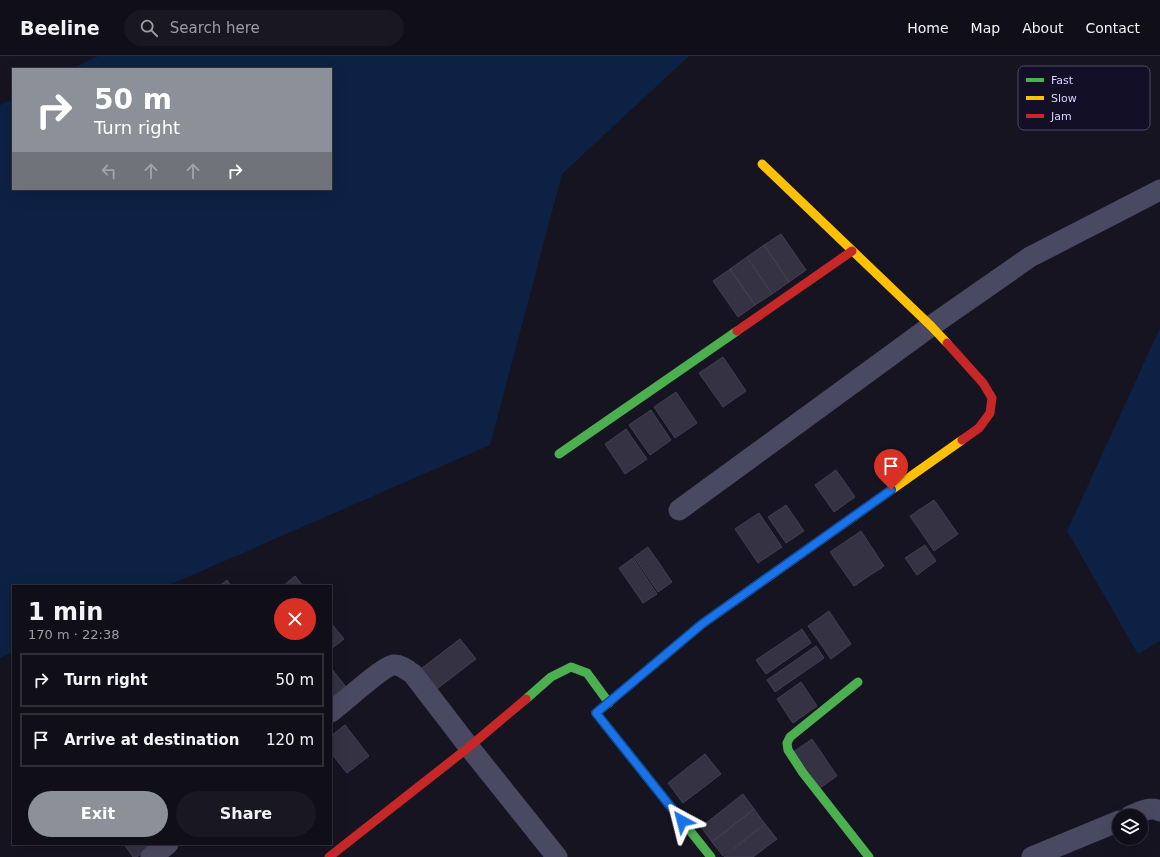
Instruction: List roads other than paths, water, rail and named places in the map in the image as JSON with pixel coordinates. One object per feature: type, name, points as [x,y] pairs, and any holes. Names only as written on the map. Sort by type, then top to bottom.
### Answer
[{"type":"street","points":[[711,857],[596,713],[702,624],[979,428],[990,413],[992,398],[983,382],[932,326],[762,164]]},
{"type":"street","points":[[679,510],[932,326],[1030,258],[1160,190]]},
{"type":"street","points":[[559,454],[852,251]]},
{"type":"street","points":[[332,711],[381,671],[393,665],[402,667],[413,674],[557,857]]},
{"type":"street","points":[[329,857],[469,747],[551,677],[571,667],[586,673],[609,703]]},
{"type":"street","points":[[858,682],[790,737],[787,743],[788,750],[803,773],[869,857]]},
{"type":"street","points":[[1148,809],[1155,808],[1160,811]]},
{"type":"street","points":[[1032,857],[1112,824]]},
{"type":"street","points":[[151,857],[167,845]]},
{"type":"water","points":[[98,56],[689,56],[562,174],[490,445],[169,585],[12,585],[12,652],[0,658],[0,105],[12,99],[12,190],[332,190],[332,68],[74,68]]},
{"type":"water","points":[[1160,328],[1160,641],[1138,654],[1067,531]]}]
